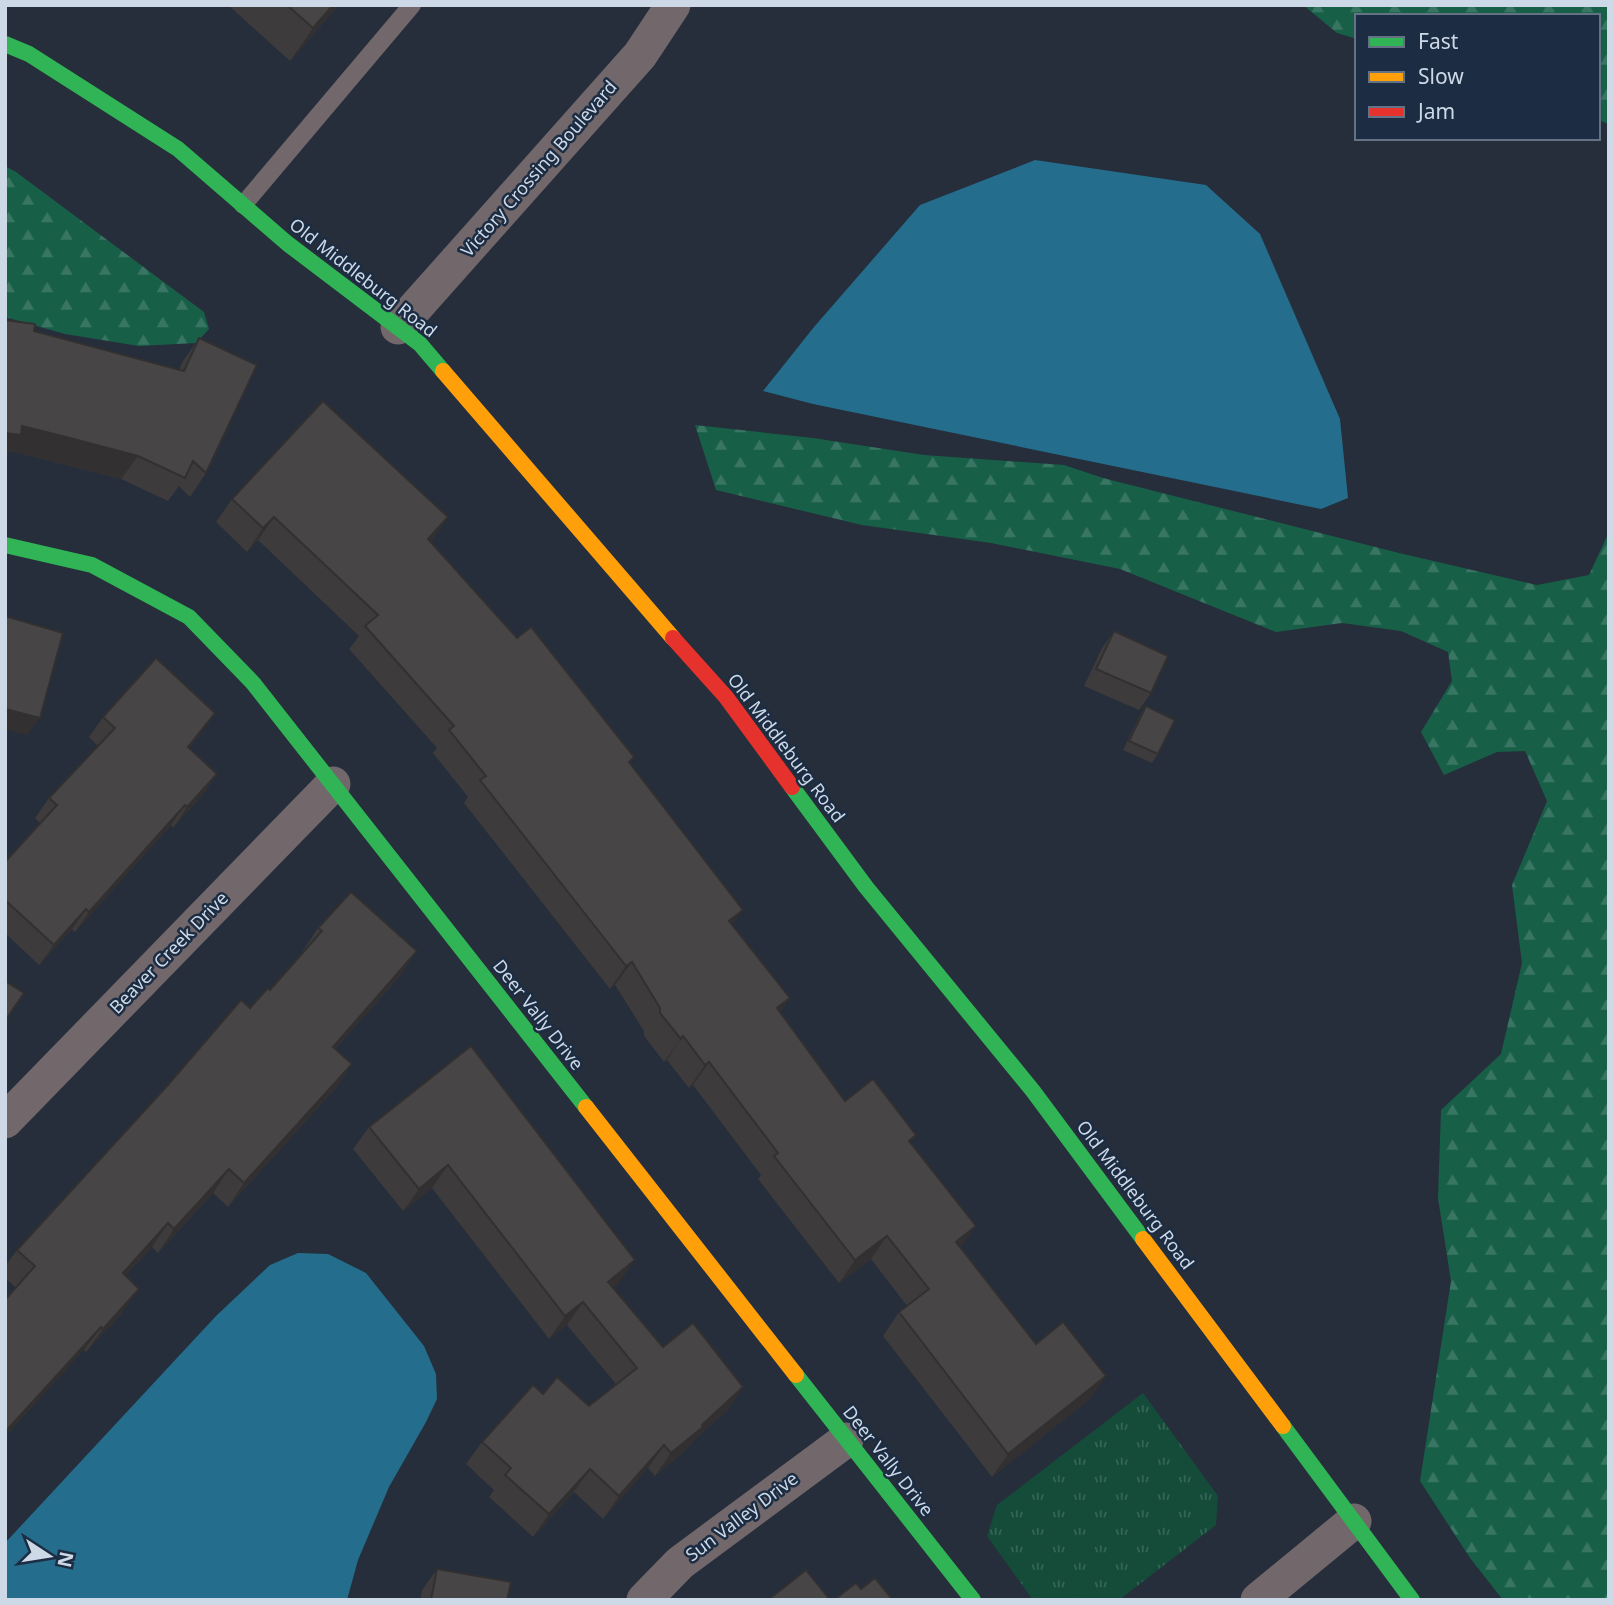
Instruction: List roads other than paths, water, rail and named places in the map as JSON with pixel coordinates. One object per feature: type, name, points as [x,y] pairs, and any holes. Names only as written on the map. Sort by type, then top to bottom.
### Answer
[{"type":"main road","name":"Old Middleburg Road","points":[[5,44],[29,54],[178,149],[288,244],[420,344],[628,588],[726,697],[866,887],[1033,1091],[1412,1600]]},
{"type":"main road","name":"Deer Vally Drive","points":[[5,545],[92,565],[189,617],[253,683],[973,1600]]},
{"type":"street","name":"Victory Crossing Boulevard","points":[[398,327],[640,55],[673,5]]},
{"type":"street","name":"Beaver Creek Drive","points":[[5,1121],[333,784]]},
{"type":"street","name":"Sun Valley Drive","points":[[644,1600],[680,1563],[846,1440]]},
{"type":"street","points":[[1258,1600],[1354,1521]]},
{"type":"lane","points":[[243,205],[400,22],[411,5]]},
{"type":"water","points":[[1035,160],[1206,185],[1260,234],[1340,419],[1348,498],[1321,509],[813,404],[763,391],[814,327],[920,205]]},
{"type":"water","points":[[298,1253],[328,1254],[366,1273],[424,1346],[436,1374],[437,1399],[389,1487],[358,1560],[347,1600],[5,1600],[5,1543],[216,1316],[270,1265]]}]
